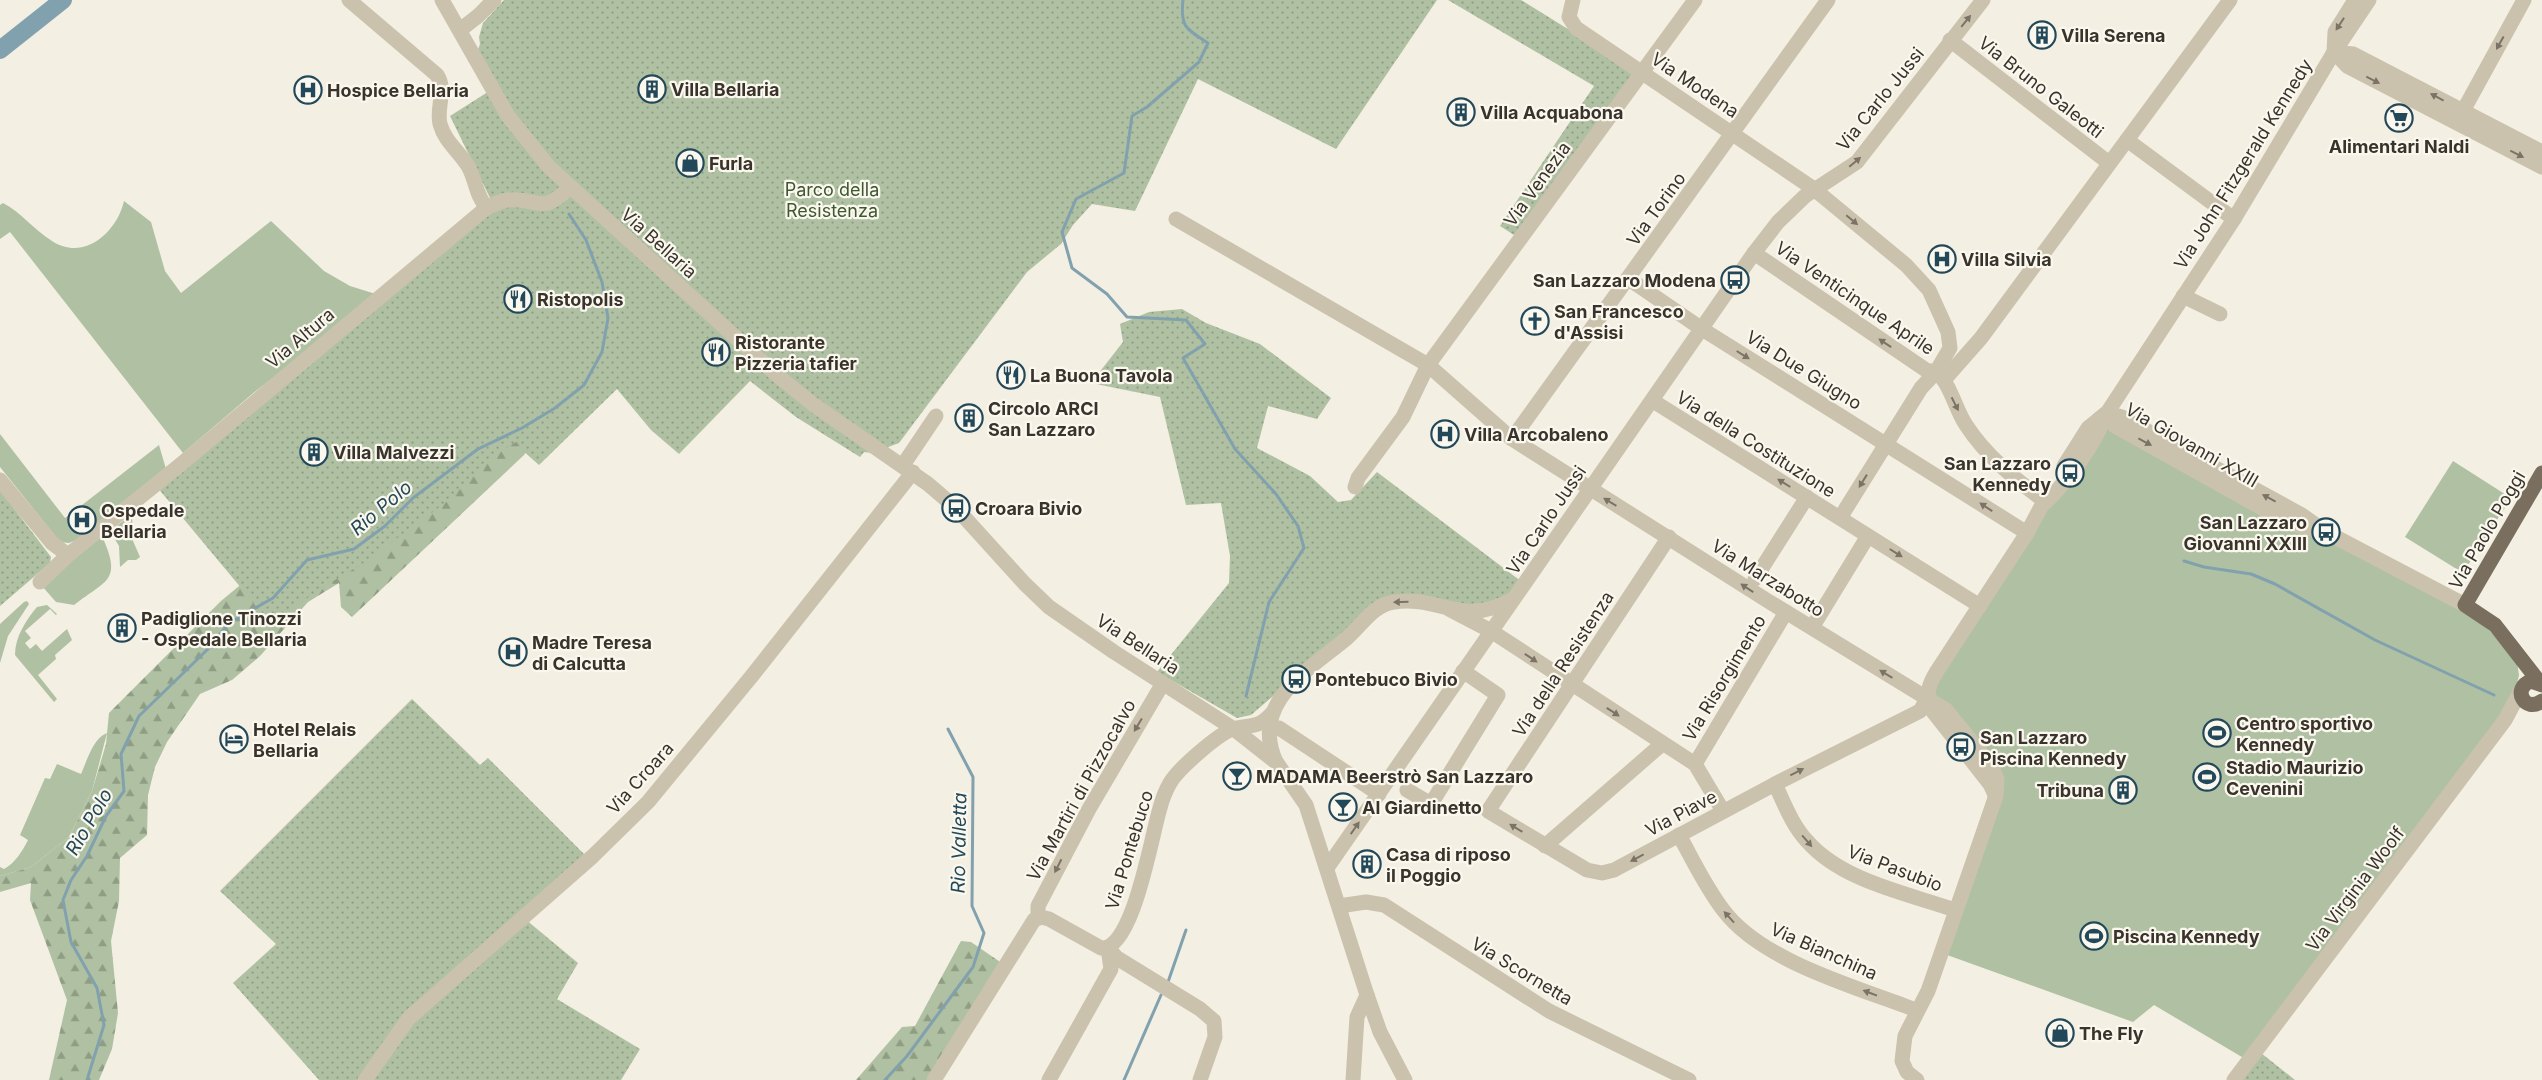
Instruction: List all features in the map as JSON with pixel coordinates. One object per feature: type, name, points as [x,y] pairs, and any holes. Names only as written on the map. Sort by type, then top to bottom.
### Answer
[{"type":"main road","name":"Via Paolo Poggi","points":[[2465,605],[2542,473]]},
{"type":"main road","name":"Via Giovanni XXIII","points":[[2465,605],[2495,625],[2541,684]]},
{"type":"main road","points":[[2521,657],[2532,700]]},
{"type":"main road","points":[[2532,700],[2531,681],[2541,684]]},
{"type":"street","points":[[349,0],[437,75],[441,82],[440,124],[450,146],[467,165],[478,197],[486,208]]},
{"type":"street","name":"Via Bellaria","points":[[442,0],[508,116],[527,142],[570,187],[778,376],[814,405],[908,468],[956,508],[1025,584],[1049,607],[1234,729],[1277,763],[1306,805],[1327,868]]},
{"type":"street","points":[[460,30],[494,0]]},
{"type":"street","name":"Via Venezia","points":[[1355,486],[1358,478],[1403,417],[1428,365],[1695,0]]},
{"type":"street","name":"Via Torino","points":[[1512,439],[1828,0]]},
{"type":"street","name":"Via Carlo Jussi","points":[[1327,868],[1754,253],[1778,222],[1814,189],[1857,162],[1983,0]]},
{"type":"street","points":[[1840,518],[1921,388],[1940,376],[1981,338],[2230,0]]},
{"type":"street","name":"Via John Fitzgerald Kennedy","points":[[2334,52],[2335,32],[2355,0]]},
{"type":"street","name":"Via John Fitzgerald Kennedy","points":[[1921,695],[1928,689],[1936,671],[2046,502],[2061,487],[2098,434],[2107,414],[2234,219],[2334,52],[2369,0]]},
{"type":"street","points":[[2463,111],[2524,0]]},
{"type":"street","name":"Via Modena","points":[[1572,2],[1569,18],[1576,28],[1814,189],[1906,264],[1929,290],[1948,332],[1950,348]]},
{"type":"street","name":"Via Bruno Galeotti","points":[[1950,40],[2109,163]]},
{"type":"street","points":[[2334,52],[2353,54],[2542,152]]},
{"type":"street","points":[[2334,52],[2347,66],[2542,167]]},
{"type":"street","points":[[2127,140],[2234,219]]},
{"type":"street","name":"Via Altura","points":[[40,582],[68,555],[180,465],[486,208],[508,200],[545,204],[559,198],[570,187]]},
{"type":"street","points":[[1176,219],[1428,365]]},
{"type":"street","name":"Via Venticinque Aprile","points":[[1754,253],[1926,370],[1940,376]]},
{"type":"street","name":"Via Due Giugno","points":[[1629,279],[1702,329],[2027,533]]},
{"type":"street","name":"Via John Fitzgerald Kennedy","points":[[2183,296],[2220,314]]},
{"type":"street","points":[[1981,338],[1972,342],[1954,344],[1950,348],[1940,376],[1966,425],[1976,437],[2003,468],[2046,502]]},
{"type":"street","name":"Via Marzabotto","points":[[1428,365],[1512,439],[1589,490],[1668,537],[1921,695]]},
{"type":"street","name":"Via della Costituzione","points":[[1653,401],[1980,606]]},
{"type":"street","name":"Via Giovanni XXIII","points":[[2107,414],[2115,426],[2295,526],[2326,532],[2465,605]]},
{"type":"street","points":[[908,468],[936,416]]},
{"type":"street","name":"Via Croara","points":[[365,1080],[409,1018],[593,856],[648,802],[751,677],[908,468]]},
{"type":"street","points":[[1,482],[52,543],[68,555]]},
{"type":"street","points":[[1755,579],[1807,497]]},
{"type":"street","points":[[1816,621],[1868,536]]},
{"type":"street","name":"Via della Resistenza","points":[[1488,811],[1668,537]]},
{"type":"street","name":"Via Carlo Jussi","points":[[1234,729],[1259,725],[1273,712],[1287,688],[1382,605],[1406,601],[1477,612],[1497,608],[1516,598]]},
{"type":"street","name":"Via Carlo Jussi","points":[[1449,609],[1491,631]]},
{"type":"street","name":"Via Risorgimento","points":[[1695,764],[1786,612]]},
{"type":"street","points":[[1491,631],[1695,764],[1723,812]]},
{"type":"street","points":[[1407,790],[1431,804],[1498,695],[1463,671]]},
{"type":"street","name":"Via Martiri di Pizzocalvo","points":[[934,1080],[1031,923],[1038,918],[1038,906],[1089,809],[1163,683]]},
{"type":"street","points":[[1921,695],[1983,774],[1996,796]]},
{"type":"street","points":[[1921,695],[1946,710],[1991,765],[1997,779],[1996,796],[1951,909]]},
{"type":"street","name":"Via Piave","points":[[1488,811],[1587,870],[1602,873],[1614,870],[1775,784],[1920,711],[1921,695]]},
{"type":"street","name":"Via Virginia Woolf","points":[[2234,1080],[2505,720],[2532,700]]},
{"type":"street","name":"Via Carlo Jussi","points":[[1273,712],[1271,742],[1277,763]]},
{"type":"street","points":[[1279,728],[1379,794]]},
{"type":"street","name":"Via Pontebuco","points":[[1108,948],[1116,942],[1131,916],[1160,807],[1170,782],[1215,739],[1234,729]]},
{"type":"street","points":[[1545,846],[1662,744]]},
{"type":"street","points":[[1917,1080],[1907,1072],[1902,1061],[1905,1036],[1916,1010],[1928,991],[1984,804],[1986,787],[1983,774]]},
{"type":"street","name":"Via Pasubio","points":[[1775,784],[1797,829],[1811,846],[1831,864],[1848,873],[1951,909]]},
{"type":"street","name":"Via Bianchina","points":[[1679,834],[1716,900],[1747,935],[1765,948],[1817,972],[1916,1010]]},
{"type":"street","points":[[1327,868],[1366,995],[1380,1032],[1405,1080]]},
{"type":"street","name":"Via Scornetta","points":[[1338,906],[1366,902],[1384,906],[1465,960],[1549,1011],[1689,1080]]},
{"type":"street","points":[[1038,918],[1049,919],[1098,947],[1108,948],[1117,958],[1200,1009],[1214,1021],[1215,1036],[1200,1080]]},
{"type":"street","points":[[1049,1080],[1111,969],[1108,948]]},
{"type":"street","points":[[1353,1080],[1357,1017],[1366,995]]},
{"type":"green space","name":"Parco della Resistenza","points":[[504,0],[1437,0],[1336,149],[1198,79],[1135,211],[1092,204],[1073,225],[1061,244],[1027,272],[899,443],[872,453],[864,452],[860,457],[796,417],[750,381],[679,454],[651,430],[617,389],[539,465],[522,450],[518,441],[492,456],[445,503],[362,564],[323,587],[269,625],[252,601],[157,487],[492,202],[450,116],[491,90],[477,53],[480,44],[479,37],[483,23]]},
{"type":"green space","points":[[1448,0],[1521,0],[1637,72],[1514,235],[1500,226],[1594,86]]},
{"type":"green space","points":[[124,201],[151,222],[165,271],[181,293],[271,221],[324,271],[350,286],[382,296],[257,390],[183,453],[10,232],[0,239],[0,205],[3,203],[52,241],[64,247],[76,248],[87,246],[107,233],[120,212]]},
{"type":"green space","points":[[1182,309],[1206,323],[1260,344],[1331,398],[1317,419],[1268,406],[1257,448],[1310,476],[1338,502],[1351,500],[1377,472],[1522,582],[1502,605],[1485,608],[1406,598],[1334,644],[1251,715],[1237,718],[1157,672],[1229,583],[1230,556],[1221,503],[1186,505],[1160,397],[1091,383],[1123,342],[1120,324],[1149,312]]},
{"type":"green space","name":"Centro sportivo Kennedy","points":[[2098,422],[2466,603],[2517,662],[2519,675],[2517,684],[2499,718],[2247,1060],[2154,1005],[2133,1022],[1936,951],[1989,793],[1925,689]]},
{"type":"green space","points":[[411,427],[533,442],[524,455],[352,617],[341,607],[339,583],[308,602],[260,656],[232,680],[200,694],[167,742],[155,767],[148,795],[147,835],[120,858],[119,901],[111,941],[118,1013],[112,1049],[99,1080],[49,1080],[67,1000],[30,900],[31,883],[0,892],[0,876],[31,867],[69,837],[92,791],[106,744],[109,713],[221,601],[267,563]]},
{"type":"green space","points":[[0,434],[65,518],[72,513],[88,535],[69,543],[60,542],[0,467]]},
{"type":"green space","points":[[159,445],[166,469],[93,530],[77,509]]},
{"type":"green space","points":[[2453,461],[2511,498],[2463,573],[2405,537]]},
{"type":"green space","points":[[0,490],[51,557],[50,563],[0,606]]},
{"type":"green space","points":[[132,514],[133,541],[140,557],[136,560],[128,560],[120,567],[119,546],[110,531]]},
{"type":"green space","points":[[102,536],[111,562],[111,571],[108,578],[103,584],[74,605],[56,602],[42,586]]},
{"type":"green space","points":[[27,601],[29,604],[8,636],[0,663],[0,624]]},
{"type":"green space","points":[[47,605],[57,614],[50,609],[25,631],[31,638],[25,643],[30,649],[36,644],[42,651],[67,629],[72,640],[55,655],[56,659],[38,675],[57,699],[54,702],[15,655],[19,635],[25,623],[37,607]]},
{"type":"green space","points":[[412,699],[480,765],[488,758],[589,859],[525,919],[578,963],[557,999],[640,1049],[621,1080],[319,1080],[233,983],[276,944],[220,891]]},
{"type":"green space","points":[[107,733],[92,791],[69,837],[31,867],[0,876],[0,867],[4,869],[12,864],[28,840],[20,835],[45,778],[50,779],[57,764],[81,774],[94,745]]},
{"type":"green space","points":[[961,941],[971,942],[1006,966],[938,1080],[856,1080],[902,1027],[915,1026]]},
{"type":"green space","points":[[2261,1053],[2295,1080],[2232,1080]]},
{"type":"waterway","points":[[0,50],[63,0]]},
{"type":"waterway","points":[[1183,0],[1182,9],[1186,26],[1208,43],[1199,62],[1147,107],[1132,116],[1124,173],[1076,199],[1062,232],[1072,268],[1107,294],[1127,317],[1186,320],[1205,344],[1183,358],[1235,449],[1276,494],[1298,526],[1304,548],[1269,602],[1246,696]]},
{"type":"waterway","name":"Rio Polo","points":[[87,1080],[104,1025],[97,988],[71,942],[63,900],[71,880],[87,856],[106,816],[124,791],[121,754],[139,716],[208,649],[229,623],[273,598],[307,560],[354,549],[385,526],[413,498],[478,449],[522,428],[555,408],[584,385],[602,352],[608,318],[602,282],[586,240],[569,214]]},
{"type":"waterway","points":[[2184,561],[2204,567],[2251,574],[2275,584],[2375,640],[2494,695]]},
{"type":"waterway","name":"Rio Valletta","points":[[885,1080],[907,1056],[973,967],[984,933],[972,906],[973,777],[948,729]]},
{"type":"waterway","points":[[1168,982],[1186,930]]},
{"type":"waterway","points":[[1124,1080],[1161,995]]},
{"type":"place","name":"Villa Serena","points":[[2042,35]]},
{"type":"place","name":"Villa Bellaria","points":[[652,89]]},
{"type":"place","name":"Hospice Bellaria","points":[[308,90]]},
{"type":"place","name":"Villa Acquabona","points":[[1461,112]]},
{"type":"place","name":"Alimentari Naldi","points":[[2399,118]]},
{"type":"place","name":"Furla","points":[[690,163]]},
{"type":"place","name":"Villa Silvia","points":[[1942,259]]},
{"type":"place","name":"San Lazzaro Modena","points":[[1735,280]]},
{"type":"place","name":"Ristopolis","points":[[518,299]]},
{"type":"place","name":"San Francesco d'Assisi","points":[[1535,321]]},
{"type":"place","name":"Ristorante Pizzeria tafier","points":[[716,352]]},
{"type":"place","name":"La Buona Tavola","points":[[1011,375]]},
{"type":"place","name":"Circolo ARCI San Lazzaro","points":[[969,418]]},
{"type":"place","name":"Villa Arcobaleno","points":[[1445,434]]},
{"type":"place","name":"Villa Malvezzi","points":[[314,452]]},
{"type":"place","name":"San Lazzaro Kennedy","points":[[2070,473]]},
{"type":"place","name":"Croara Bivio","points":[[956,508]]},
{"type":"place","name":"Ospedale Bellaria","points":[[82,520]]},
{"type":"place","name":"San Lazzaro Giovanni XXIII","points":[[2326,532]]},
{"type":"place","name":"Padiglione Tinozzi - Ospedale Bellaria","points":[[122,628]]},
{"type":"place","name":"Madre Teresa di Calcutta","points":[[513,652]]},
{"type":"place","name":"Pontebuco Bivio","points":[[1296,679]]},
{"type":"place","name":"Centro sportivo Kennedy","points":[[2217,733]]},
{"type":"place","name":"Hotel Relais Bellaria","points":[[234,739]]},
{"type":"place","name":"San Lazzaro Piscina Kennedy","points":[[1961,747]]},
{"type":"place","name":"MADAMA Beerstrò San Lazzaro","points":[[1237,776]]},
{"type":"place","name":"Stadio Maurizio Cevenini","points":[[2207,777]]},
{"type":"place","name":"Tribuna","points":[[2123,790]]},
{"type":"place","name":"Al Giardinetto","points":[[1343,807]]},
{"type":"place","name":"Casa di riposo il Poggio","points":[[1367,864]]},
{"type":"place","name":"Piscina Kennedy","points":[[2094,936]]},
{"type":"place","name":"The Fly","points":[[2060,1033]]}]
